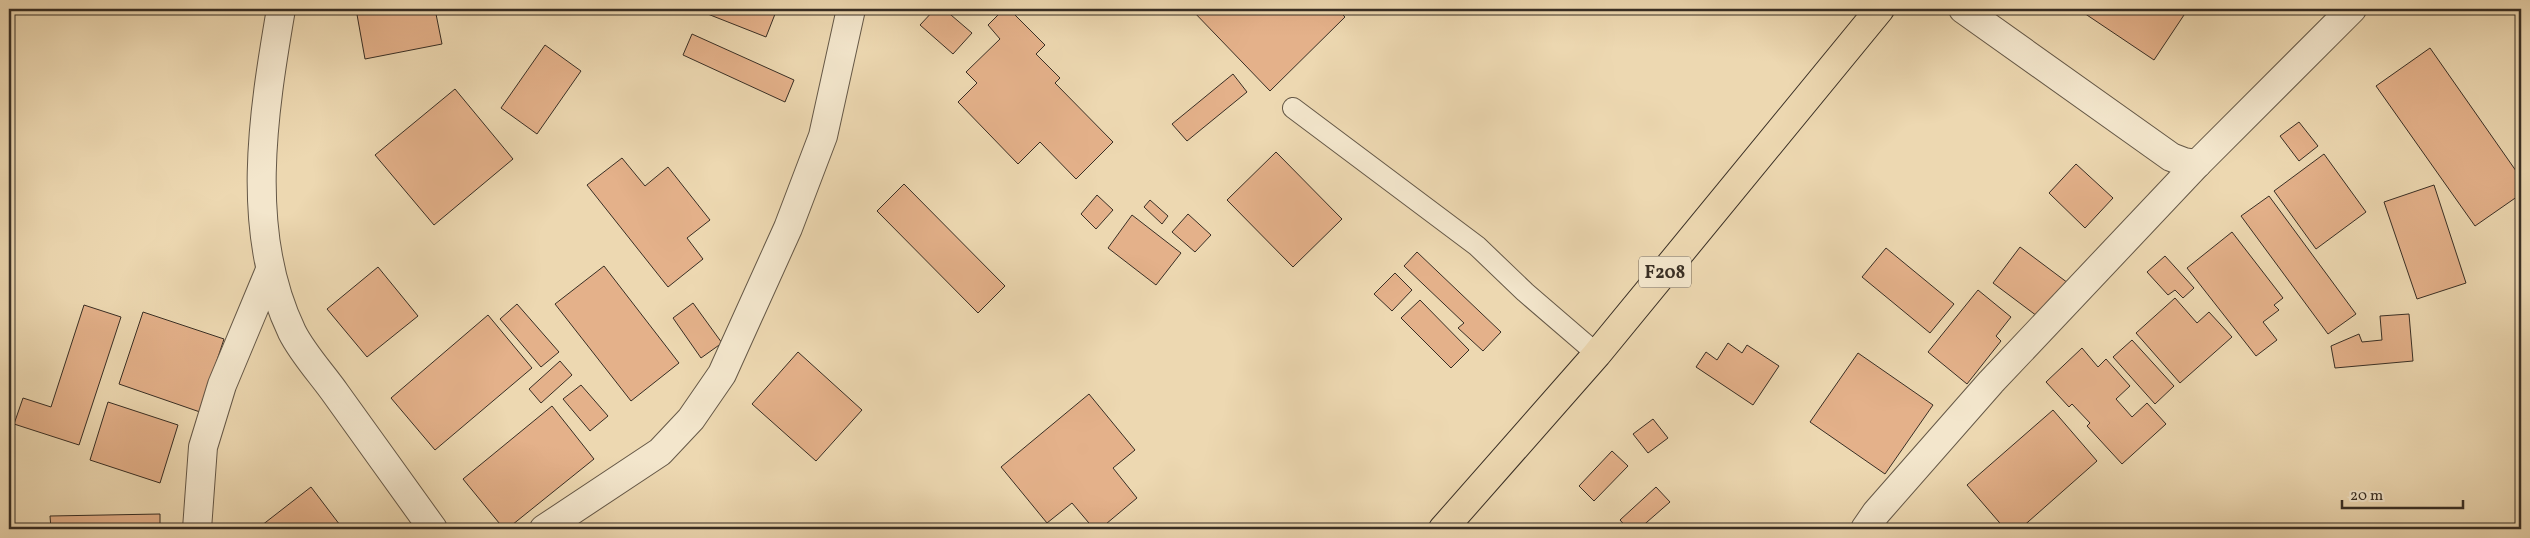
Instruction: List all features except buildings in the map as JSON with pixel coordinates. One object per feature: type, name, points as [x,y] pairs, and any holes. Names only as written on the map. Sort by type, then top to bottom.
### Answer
[{"type":"main road","name":"F208","points":[[1443,529],[1598,354],[1880,9]]},
{"type":"street","points":[[281,9],[272,59],[264,152],[262,224],[270,270],[293,334],[433,529]]},
{"type":"street","points":[[544,529],[660,452],[691,420],[722,374],[788,228],[823,136],[851,9]]},
{"type":"street","points":[[1962,9],[2171,157],[2197,164]]},
{"type":"street","points":[[1865,529],[1876,513],[1991,382],[2197,164],[2352,9]]},
{"type":"street","points":[[197,529],[203,447],[222,384],[270,270]]},
{"type":"lane","points":[[1293,108],[1477,246],[1525,292],[1598,354]]}]
